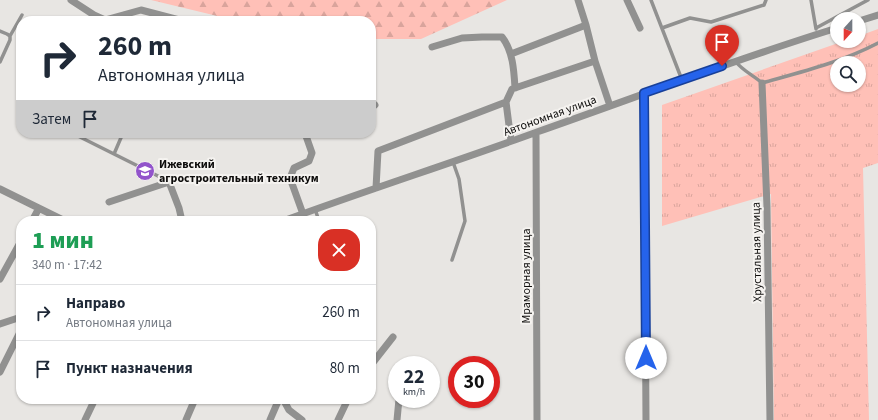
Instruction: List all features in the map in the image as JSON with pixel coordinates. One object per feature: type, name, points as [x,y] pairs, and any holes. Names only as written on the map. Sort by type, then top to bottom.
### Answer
[{"type":"street","points":[[71,0],[96,16]]},
{"type":"street","points":[[578,0],[586,24],[595,61],[610,106]]},
{"type":"street","points":[[627,0],[640,28]]},
{"type":"street","points":[[119,16],[141,10],[164,16]]},
{"type":"street","points":[[866,19],[878,15]]},
{"type":"street","points":[[511,54],[586,24]]},
{"type":"street","name":"Автономная улица","points":[[297,216],[536,133],[816,31],[830,30]]},
{"type":"street","points":[[432,47],[462,38],[502,37],[511,54],[515,88]]},
{"type":"street","points":[[511,141],[506,102],[512,89],[595,61]]},
{"type":"street","name":"Хрустальная улица","points":[[762,83],[767,206],[770,420]]},
{"type":"street","points":[[644,93],[646,420]]},
{"type":"street","points":[[376,188],[378,151],[506,102]]},
{"type":"street","name":"Мраморная улица","points":[[536,133],[537,420]]},
{"type":"street","points":[[303,214],[290,178],[294,168],[309,161],[312,153],[307,138]]},
{"type":"street","points":[[109,202],[169,182],[181,216]]},
{"type":"street","points":[[0,188],[55,216]]},
{"type":"street","points":[[35,216],[39,208]]},
{"type":"street","points":[[0,279],[16,250]]},
{"type":"street","points":[[0,324],[16,319]]},
{"type":"street","points":[[376,359],[393,337]]},
{"type":"street","points":[[0,372],[16,340]]},
{"type":"street","points":[[85,420],[93,404]]},
{"type":"street","points":[[186,420],[193,404]]},
{"type":"street","points":[[270,420],[278,404]]},
{"type":"street","points":[[286,404],[289,410],[302,420]]},
{"type":"street","points":[[338,420],[346,404]]},
{"type":"street","points":[[397,420],[398,408]]},
{"type":"lane","points":[[651,0],[682,80]]},
{"type":"lane","points":[[662,28],[690,18],[710,22],[764,5],[766,0]]},
{"type":"lane","points":[[811,0],[816,31],[868,0]]},
{"type":"lane","points":[[0,62],[10,40],[10,36],[16,26]]},
{"type":"lane","points":[[0,30],[10,36]]},
{"type":"lane","points":[[735,61],[740,68],[762,83],[814,68],[861,52],[878,43]]},
{"type":"lane","points":[[82,138],[169,182]]},
{"type":"lane","points":[[114,154],[121,138]]},
{"type":"lane","points":[[452,260],[465,221],[458,179],[453,162]]},
{"type":"lane","points":[[315,209],[318,216]]},
{"type":"green space","points":[[151,0],[507,0],[421,39],[376,39],[376,16],[217,16]]},
{"type":"green space","points":[[878,29],[878,163],[863,168],[869,420],[774,420],[771,194],[662,226],[662,105],[830,46],[830,48],[866,48],[866,33]]},
{"type":"place","name":"Ижевский агростроительный техникум","points":[[145,171]]},
{"type":"route","points":[[646,358],[644,93],[722,66]]}]
